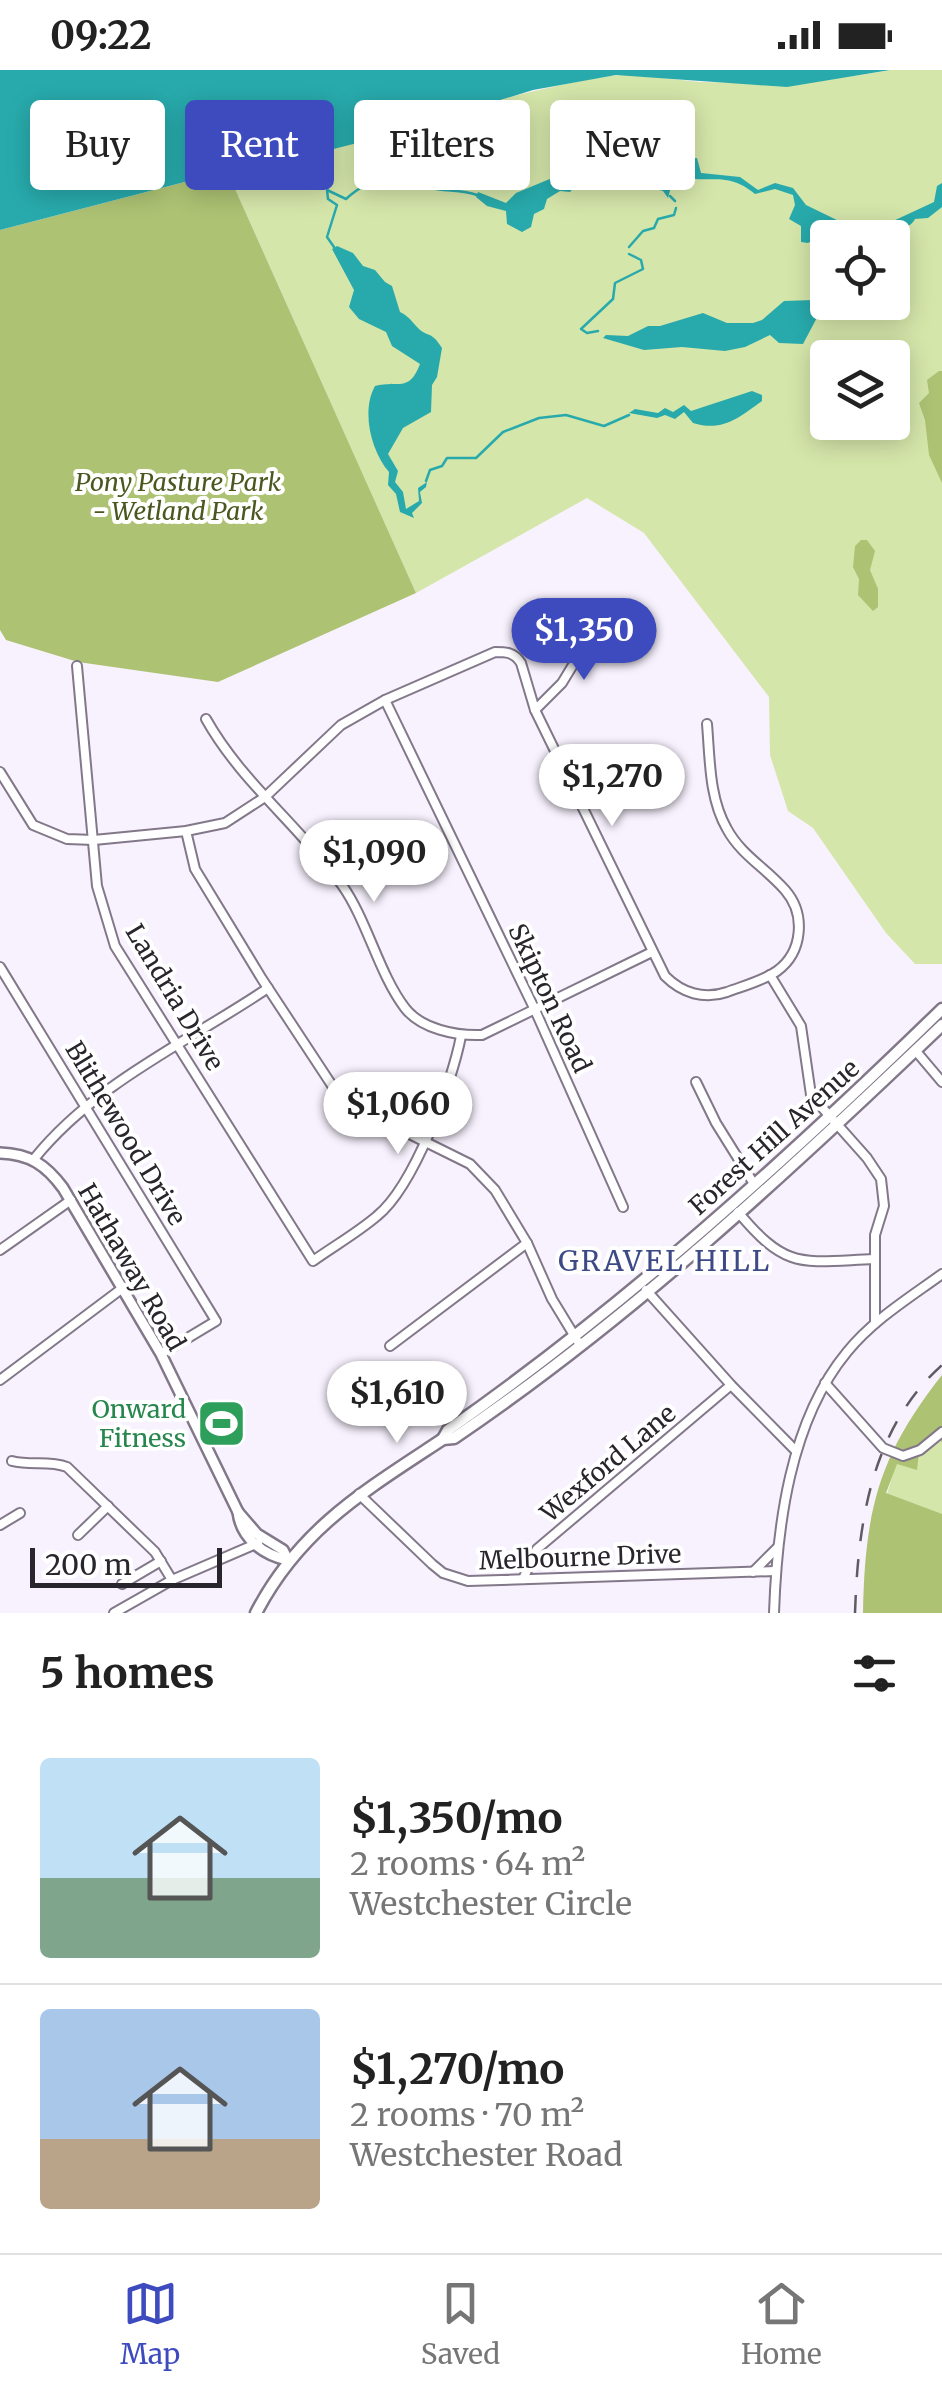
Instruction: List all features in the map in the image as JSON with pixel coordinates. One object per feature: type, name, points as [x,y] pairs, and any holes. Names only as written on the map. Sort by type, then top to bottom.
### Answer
[{"type":"main road","name":"Forest Hill Avenue","points":[[256,1613],[288,1560],[318,1528],[359,1494],[443,1440],[448,1430],[577,1341],[738,1212],[942,1010]]},
{"type":"main road","name":"Forest Hill Avenue","points":[[643,1287],[754,1184],[942,1025]]},
{"type":"street","points":[[535,710],[562,684],[596,627]]},
{"type":"street","points":[[0,772],[33,825],[67,839],[186,832],[224,823],[265,797],[340,725],[385,700],[495,652],[507,652],[517,656],[535,710],[652,952],[671,982],[705,997],[770,975],[790,958],[800,936],[797,915],[787,892],[744,854],[725,827],[714,797],[707,724]]},
{"type":"street","name":"Landria Drive","points":[[77,666],[97,886],[115,946],[313,1260],[380,1214],[404,1184],[425,1143]]},
{"type":"street","name":"Skipton Road","points":[[385,700],[535,1010],[623,1206]]},
{"type":"street","points":[[206,719],[226,756],[298,830],[344,888],[406,1009],[424,1023],[460,1036],[482,1034],[652,952]]},
{"type":"street","points":[[186,832],[195,869],[335,1090],[359,1109],[470,1164],[495,1190],[528,1243],[552,1299],[577,1341]]},
{"type":"street","name":"Blithewood Drive","points":[[0,967],[216,1321],[161,1354]]},
{"type":"street","points":[[770,975],[801,1026],[811,1095],[881,1179],[884,1206],[875,1235],[875,1324]]},
{"type":"street","points":[[0,1154],[34,1159],[57,1130],[86,1105],[268,988]]},
{"type":"street","points":[[425,1143],[460,1036]]},
{"type":"street","points":[[915,1050],[942,1082]]},
{"type":"street","points":[[696,1082],[754,1184]]},
{"type":"street","name":"Hathaway Road","points":[[34,1159],[49,1170],[71,1200],[124,1287],[161,1354],[238,1512],[239,1522],[260,1542]]},
{"type":"street","points":[[0,1250],[71,1200]]},
{"type":"street","points":[[738,1212],[762,1242],[780,1254],[810,1262],[874,1259]]},
{"type":"street","points":[[390,1346],[528,1243]]},
{"type":"street","points":[[774,1613],[778,1546],[796,1450],[826,1383],[875,1324],[942,1274]]},
{"type":"street","points":[[0,1380],[124,1287]]},
{"type":"street","points":[[643,1287],[796,1450]]},
{"type":"street","points":[[826,1383],[883,1448],[903,1456],[920,1450],[942,1432]]},
{"type":"street","name":"Wexford Lane","points":[[523,1579],[536,1549],[731,1385]]},
{"type":"street","points":[[12,1461],[67,1467],[161,1561],[172,1580]]},
{"type":"street","name":"Melbourne Drive","points":[[359,1494],[443,1572],[468,1581],[775,1571]]},
{"type":"street","points":[[78,1535],[108,1506]]},
{"type":"street","points":[[0,1525],[20,1513]]},
{"type":"street","points":[[114,1613],[172,1580],[260,1542],[288,1560]]},
{"type":"street","points":[[752,1572],[778,1546]]},
{"type":"street","points":[[122,1584],[161,1561]]},
{"type":"green space","points":[[890,70],[942,70],[942,964],[915,964],[886,933],[813,828],[788,811],[770,755],[769,697],[644,533],[587,498],[416,593],[236,190],[334,190],[334,146],[354,140],[354,190],[530,190],[530,100],[500,100],[610,76],[749,83],[820,80]]},
{"type":"green space","name":"Pony Pasture Park - Wetland Park","points":[[185,182],[185,190],[236,190],[416,593],[218,682],[78,662],[6,640],[0,630],[0,230]]},
{"type":"green space","points":[[939,371],[942,483],[929,455],[919,403],[929,393],[927,380]]},
{"type":"green space","points":[[867,540],[875,551],[870,570],[878,589],[878,607],[873,611],[858,595],[859,579],[853,567],[855,546]]},
{"type":"green space","points":[[942,1375],[942,1443],[936,1430],[920,1443],[917,1470],[897,1464],[886,1493],[942,1514],[942,1613],[863,1613],[867,1544],[879,1486],[903,1432]]},
{"type":"green space","points":[[942,1385],[942,1520],[885,1501],[904,1436]]},
{"type":"water","points":[[0,70],[890,70],[787,87],[616,75],[500,100],[354,100],[354,144],[334,149],[334,100],[185,100],[185,182],[165,187],[165,100],[30,100],[30,190],[154,190],[0,230]]},
{"type":"water","points":[[695,158],[701,173],[740,177],[758,190],[775,183],[793,188],[806,205],[837,220],[810,220],[810,242],[801,242],[801,226],[789,219],[795,205],[793,195],[775,189],[755,194],[726,180],[695,178]]},
{"type":"water","points":[[550,179],[550,190],[572,190],[560,191],[547,199],[544,209],[534,214],[531,227],[522,232],[507,224],[506,211],[487,206],[476,197],[478,192],[506,203]]},
{"type":"water","points":[[942,183],[942,207],[928,218],[915,219],[910,225],[910,220],[895,220],[934,202],[937,186]]},
{"type":"water","points":[[337,246],[353,253],[363,266],[375,270],[392,286],[400,312],[442,348],[432,385],[431,412],[403,428],[388,454],[398,471],[395,482],[403,492],[406,509],[419,501],[418,488],[427,482],[420,492],[422,503],[412,513],[414,518],[400,512],[396,494],[388,485],[389,472],[370,431],[369,407],[375,386],[407,382],[420,364],[392,346],[386,332],[359,319],[349,307],[354,290],[332,249]]},
{"type":"water","points":[[810,300],[810,320],[816,320],[803,344],[779,343],[770,335],[725,351],[682,347],[644,350],[603,338],[628,336],[648,326],[703,313],[727,323],[753,323],[784,301]]},
{"type":"water","points":[[752,391],[762,395],[762,401],[738,418],[713,426],[693,423],[684,412],[675,419],[629,413],[635,409],[658,413],[665,408],[673,412],[684,405],[691,411]]},
{"type":"waterway","points":[[334,247],[327,237],[337,205],[328,199],[327,190],[346,199],[376,181],[396,180],[477,195]]},
{"type":"waterway","points":[[670,196],[675,201]]},
{"type":"waterway","points":[[629,247],[643,231],[654,228],[658,219],[674,215],[676,208]]},
{"type":"waterway","points":[[598,331],[587,333],[581,329],[613,299],[615,283],[643,269],[641,260],[629,254]]},
{"type":"waterway","points":[[426,481],[430,470],[442,466],[447,458],[476,458],[503,432],[539,418],[566,415],[604,426],[629,415]]},
{"type":"railway","points":[[855,1613],[860,1545],[873,1479],[899,1418],[942,1365]]},
{"type":"place","name":"Onward Fitness","points":[[221,1423]]},
{"type":"district","name":"GRAVEL HILL","points":[[665,1261]]}]
